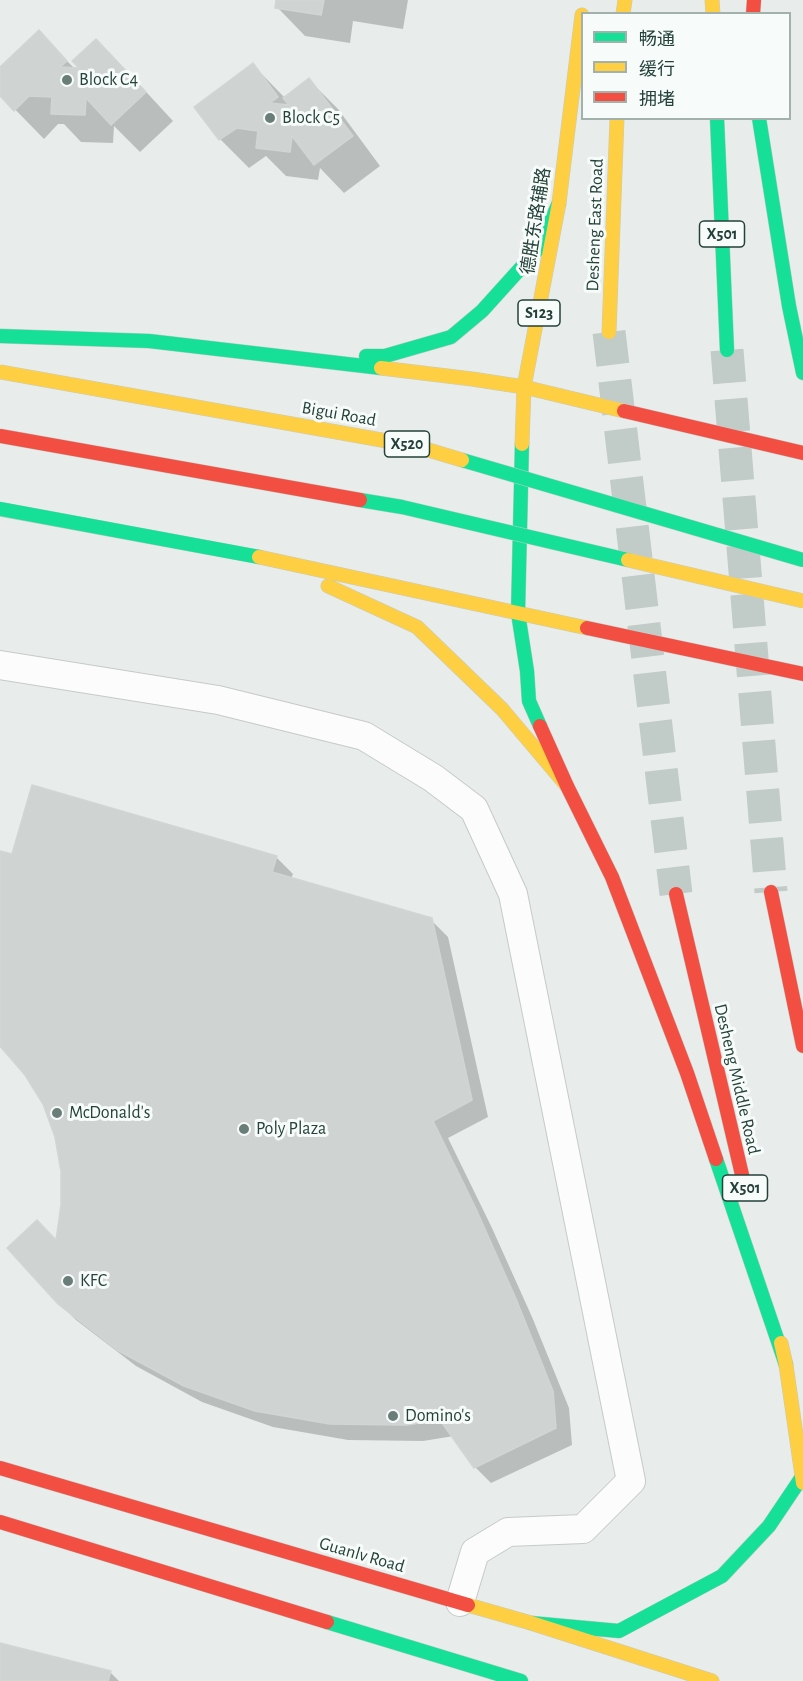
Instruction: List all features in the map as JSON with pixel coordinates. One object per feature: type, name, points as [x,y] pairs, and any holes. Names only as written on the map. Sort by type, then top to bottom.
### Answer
[{"type":"main road","name":"德胜东路辅路","points":[[567,786],[529,701],[527,670],[518,613],[524,387],[559,203],[581,30]]},
{"type":"main road","name":"Desheng East Road","points":[[609,332],[617,120]]},
{"type":"main road","name":"X501","points":[[717,120],[727,350]]},
{"type":"main road","points":[[759,120],[789,306],[803,373]]},
{"type":"main road","points":[[306,359],[385,356],[451,337],[482,310],[538,249],[559,203]]},
{"type":"main road","points":[[789,306],[803,326]]},
{"type":"main road","points":[[0,336],[149,341],[472,379],[524,387],[803,453]]},
{"type":"main road","name":"Bigui Road","points":[[0,372],[415,446],[803,560]]},
{"type":"main road","points":[[0,436],[402,507],[803,602]]},
{"type":"main road","points":[[0,509],[239,553],[803,674]]},
{"type":"main road","points":[[239,553],[318,581],[417,627],[502,709],[567,786],[612,877],[683,1062],[786,1365]]},
{"type":"main road","points":[[771,892],[803,1046]]},
{"type":"main road","name":"Desheng Middle Road","points":[[676,894],[746,1193]]},
{"type":"main road","name":"X501","points":[[754,1227],[786,1365],[803,1480]]},
{"type":"main road","name":"Guanlv Road","points":[[0,1468],[531,1623],[712,1681]]},
{"type":"main road","points":[[531,1623],[619,1630],[722,1576],[769,1526],[803,1480]]},
{"type":"main road","points":[[0,1522],[521,1681]]},
{"type":"street","points":[[0,665],[218,700],[364,736],[433,778],[474,810],[513,894],[631,1481],[583,1529],[508,1532],[475,1552],[460,1602]]},
{"type":"building","points":[[276,0],[324,0],[321,15],[275,8]]},
{"type":"building","name":"Block C4","points":[[39,30],[67,61],[60,67],[79,68],[72,61],[96,39],[146,92],[111,125],[86,98],[85,115],[51,114],[52,97],[29,96],[14,111],[0,96],[0,67]]},
{"type":"building","name":"Block C5","points":[[253,63],[278,97],[270,103],[289,105],[283,98],[309,78],[353,136],[314,165],[292,136],[290,152],[256,148],[258,131],[237,128],[219,140],[194,107]]},
{"type":"building","name":"Poly Plaza","points":[[32,785],[277,856],[272,872],[432,918],[472,1100],[433,1121],[516,1299],[553,1391],[556,1428],[474,1468],[440,1420],[406,1425],[330,1424],[255,1411],[184,1386],[117,1350],[58,1304],[7,1248],[37,1220],[56,1240],[61,1205],[61,1171],[55,1137],[43,1104],[25,1075],[0,1046],[0,851],[12,854]]},
{"type":"building","points":[[0,1643],[111,1671],[108,1681],[0,1681]]},
{"type":"tunnel","points":[[609,332],[676,894]]},
{"type":"tunnel","points":[[727,350],[771,892]]},
{"type":"traffic: fast","points":[[717,120],[727,350]]},
{"type":"traffic: fast","points":[[759,120],[789,306],[803,373]]},
{"type":"traffic: fast","points":[[366,356],[385,356],[451,337],[482,311],[538,249],[559,203]]},
{"type":"traffic: fast","points":[[0,336],[149,341],[381,368]]},
{"type":"traffic: fast","points":[[522,444],[518,613],[529,701],[540,726]]},
{"type":"traffic: fast","points":[[462,460],[803,560]]},
{"type":"traffic: fast","points":[[360,500],[402,507],[628,560]]},
{"type":"traffic: fast","points":[[0,509],[259,557]]},
{"type":"traffic: fast","points":[[716,1159],[786,1365]]},
{"type":"traffic: fast","points":[[531,1623],[619,1631],[722,1576],[769,1526],[802,1477]]},
{"type":"traffic: fast","points":[[327,1622],[521,1681]]},
{"type":"traffic: slow","points":[[623,12],[625,0]]},
{"type":"traffic: slow","points":[[712,0],[713,12]]},
{"type":"traffic: slow","points":[[522,444],[524,387],[559,203],[581,23]]},
{"type":"traffic: slow","points":[[609,332],[617,120]]},
{"type":"traffic: slow","points":[[381,368],[524,387],[624,411]]},
{"type":"traffic: slow","points":[[0,372],[415,446],[462,460]]},
{"type":"traffic: slow","points":[[259,557],[587,628]]},
{"type":"traffic: slow","points":[[628,560],[803,601]]},
{"type":"traffic: slow","points":[[328,586],[417,627],[502,709],[567,786]]},
{"type":"traffic: slow","points":[[781,1343],[803,1483]]},
{"type":"traffic: slow","points":[[468,1605],[712,1681]]},
{"type":"traffic: jam","points":[[753,12],[754,0]]},
{"type":"traffic: jam","points":[[624,411],[803,453]]},
{"type":"traffic: jam","points":[[0,436],[360,500]]},
{"type":"traffic: jam","points":[[587,628],[803,674]]},
{"type":"traffic: jam","points":[[540,726],[612,877],[687,1073],[716,1159]]},
{"type":"traffic: jam","points":[[771,892],[803,1046]]},
{"type":"traffic: jam","points":[[676,894],[743,1179]]},
{"type":"traffic: jam","points":[[0,1468],[468,1605]]},
{"type":"traffic: jam","points":[[0,1522],[327,1622]]},
{"type":"place","name":"Block C4","points":[[67,80]]},
{"type":"place","name":"Block C5","points":[[270,118]]},
{"type":"place","name":"McDonald's","points":[[57,1113]]},
{"type":"place","name":"Poly Plaza","points":[[244,1129]]},
{"type":"place","name":"KFC","points":[[68,1281]]},
{"type":"place","name":"Domino's","points":[[393,1416]]}]
